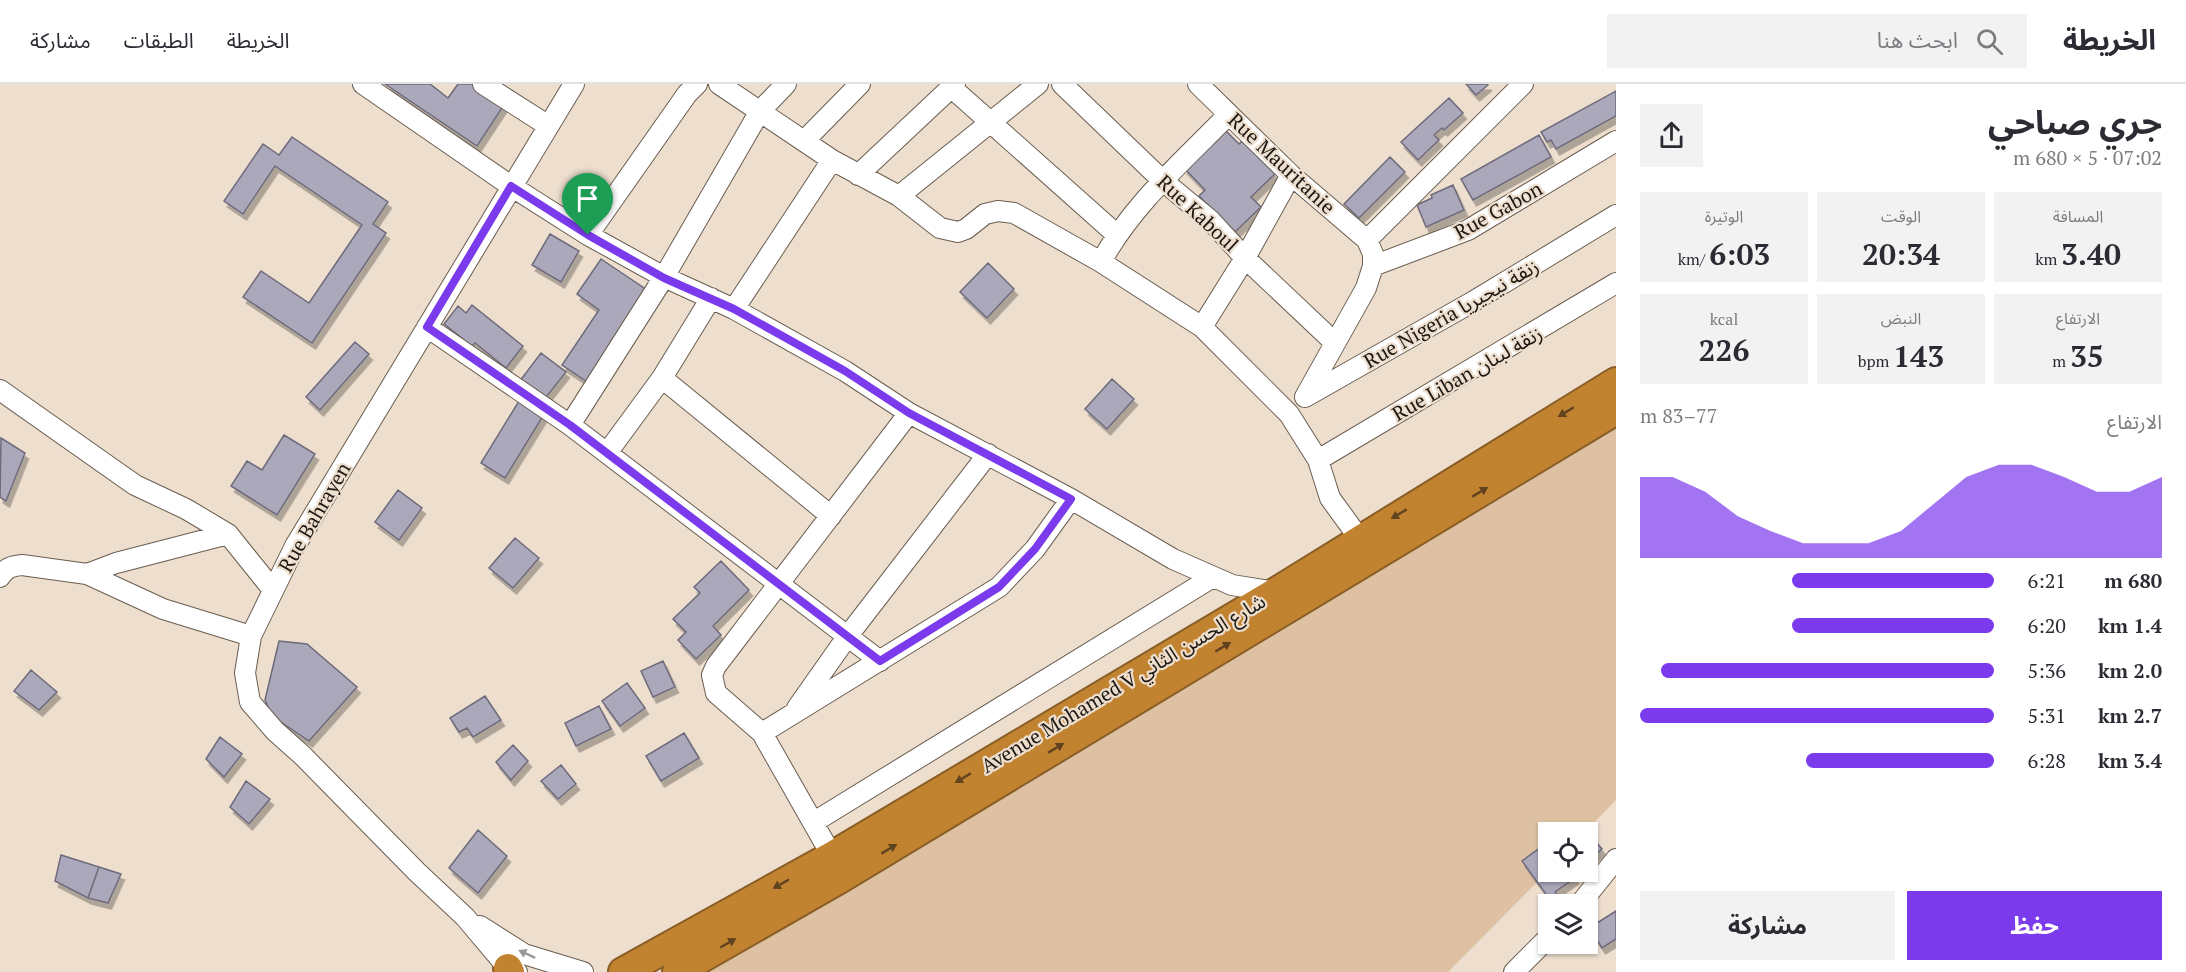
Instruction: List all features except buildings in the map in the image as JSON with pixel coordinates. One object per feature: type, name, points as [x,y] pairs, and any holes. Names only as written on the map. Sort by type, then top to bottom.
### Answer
[{"type":"highway","name":"Avenue Mohamed V شارع الحسن الثاني","points":[[623,972],[832,856],[1276,592],[1359,538],[1616,382]]},
{"type":"highway","name":"Avenue Mohamed V شارع الحسن الثاني","points":[[677,972],[839,879],[1616,410]]},
{"type":"street","points":[[363,84],[511,186],[588,235],[664,278],[734,309],[845,371],[909,413],[1071,499],[1173,559],[1232,585],[1276,592]]},
{"type":"street","points":[[483,84],[547,125]]},
{"type":"street","name":"Rue Bahrayen","points":[[512,971],[465,916],[417,872],[303,756],[275,731],[249,702],[245,673],[251,636],[295,546],[547,125],[574,84]]},
{"type":"street","points":[[588,235],[687,94],[697,84]]},
{"type":"street","points":[[719,84],[832,160],[899,196],[940,228],[951,232],[966,229],[985,214],[998,211],[1014,213],[1101,262],[1202,327],[1289,414],[1318,460],[1330,498],[1359,538]]},
{"type":"street","points":[[570,425],[664,278],[760,111],[786,84]]},
{"type":"street","points":[[805,140],[860,84]]},
{"type":"street","points":[[899,196],[1038,84]]},
{"type":"street","name":"Rue Kaboul","points":[[1062,84],[1163,181],[1210,220],[1245,258],[1334,342]]},
{"type":"street","name":"Rue Mauritanie","points":[[1198,84],[1291,175],[1367,240]]},
{"type":"street","points":[[1305,397],[1366,288],[1373,266],[1373,254],[1367,240],[1523,84]]},
{"type":"street","points":[[858,175],[953,86],[1051,178],[1116,234]]},
{"type":"street","points":[[1101,262],[1116,234],[1163,181],[1228,115]]},
{"type":"street","name":"Rue Gabon","points":[[1373,266],[1468,230],[1616,141]]},
{"type":"street","points":[[734,309],[832,160]]},
{"type":"street","points":[[1202,327],[1245,258],[1291,175]]},
{"type":"street","name":"Rue Nigeria زنقة نيجيريا","points":[[1289,414],[1305,397],[1474,301],[1616,215]]},
{"type":"street","name":"Rue Liban زنقة لبنان","points":[[1318,460],[1616,284]]},
{"type":"street","points":[[607,453],[662,378],[711,298]]},
{"type":"street","points":[[427,327],[570,425],[880,661]]},
{"type":"street","points":[[662,378],[831,516]]},
{"type":"street","points":[[0,390],[105,461],[135,485],[186,509],[228,534],[273,590]]},
{"type":"street","points":[[832,856],[762,733],[716,693],[712,675],[716,666],[909,413]]},
{"type":"street","points":[[792,716],[847,637],[988,454]]},
{"type":"street","points":[[762,733],[999,587],[1035,549],[1071,499]]},
{"type":"street","points":[[87,574],[116,563],[228,534]]},
{"type":"street","points":[[0,577],[3,571],[12,566],[22,565],[87,574],[163,609],[251,636]]},
{"type":"street","points":[[814,822],[1213,577]]},
{"type":"street","points":[[1588,894],[1616,860]]},
{"type":"street","name":"Rue Bahrayen","points":[[465,916],[524,954],[583,972]]},
{"type":"street","points":[[1514,972],[1538,949]]},
{"type":"shaded area","points":[[1616,428],[1616,800],[1595,822],[1538,822],[1538,881],[1448,972],[709,972],[920,849],[1230,658]]},
{"type":"route","points":[[511,186],[588,235],[664,278],[734,309],[845,371],[909,413],[1071,499],[1035,549],[999,587],[880,661],[570,425],[427,327],[511,186]]}]
